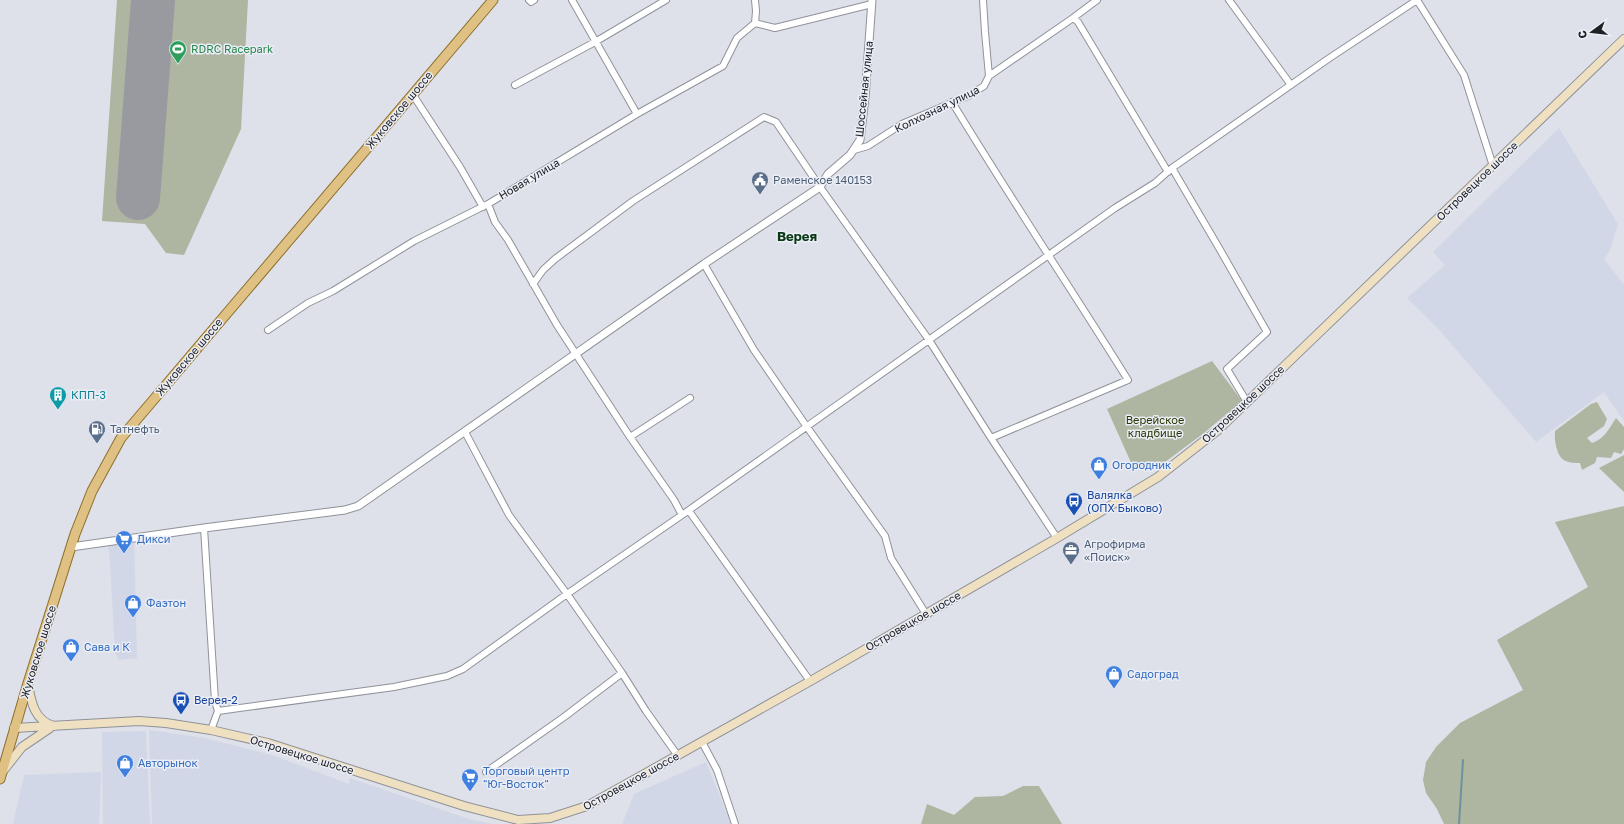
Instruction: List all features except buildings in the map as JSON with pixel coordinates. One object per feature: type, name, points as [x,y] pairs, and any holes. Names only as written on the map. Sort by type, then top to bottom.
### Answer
[{"type":"main road","name":"Жуковское шоссе","points":[[1,776],[14,728],[75,534],[92,491],[121,438],[493,0]]},
{"type":"main road","name":"Островецкое шоссе","points":[[14,728],[139,721],[166,723],[211,730],[268,743],[464,806],[518,820],[550,818],[587,806],[810,681],[1057,538],[1158,477],[1218,430],[1624,39]]},
{"type":"main road","points":[[28,683],[32,704],[36,713],[46,723],[54,726]]},
{"type":"main road","name":"Островецкое шоссе","points":[[1,776],[22,747],[41,733],[54,726]]},
{"type":"street","points":[[529,0],[531,2],[534,0]]},
{"type":"street","points":[[572,0],[637,114]]},
{"type":"street","points":[[515,85],[595,42],[666,0]]},
{"type":"street","points":[[754,0],[756,11],[755,23],[775,28],[872,2]]},
{"type":"street","name":"Колхозная улица","points":[[854,150],[868,146],[902,124],[978,91],[988,81],[989,76],[983,0]]},
{"type":"street","points":[[989,76],[1097,0]]},
{"type":"street","points":[[1229,0],[1291,85]]},
{"type":"street","points":[[218,711],[394,687],[447,676],[463,669],[566,594],[689,511],[1115,208],[1155,183],[1170,170],[1328,59],[1417,0],[1464,75],[1493,166]]},
{"type":"street","name":"Шоссейная улица","points":[[820,187],[828,174],[854,150],[860,140],[863,124],[872,2]]},
{"type":"street","points":[[1073,18],[1078,22],[1170,170],[1267,332],[1227,369],[1247,402]]},
{"type":"street","name":"Новая улица","points":[[268,330],[308,303],[333,291],[414,241],[485,206],[637,114],[723,66],[737,38],[755,23]]},
{"type":"street","points":[[413,95],[508,240],[533,284],[576,353],[630,437],[674,500],[682,515]]},
{"type":"street","points":[[952,102],[1007,192],[1049,255],[1128,380],[991,438]]},
{"type":"street","points":[[533,284],[543,270],[554,259],[633,201],[764,117],[776,122],[820,187],[929,340],[1057,538]]},
{"type":"street","points":[[71,547],[345,510],[358,506],[704,264],[820,187]]},
{"type":"street","points":[[704,264],[754,350],[885,536],[891,558],[926,614]]},
{"type":"street","points":[[630,437],[690,398]]},
{"type":"street","points":[[465,432],[509,515],[622,673],[646,711],[678,756]]},
{"type":"street","points":[[689,511],[810,681]]},
{"type":"street","points":[[204,528],[215,700],[218,711],[211,730]]},
{"type":"street","points":[[486,772],[564,717],[622,673]]},
{"type":"street","points":[[702,742],[717,770],[735,824]]},
{"type":"shaded area","points":[[1559,128],[1618,224],[1610,250],[1604,259],[1624,285],[1624,421],[1604,392],[1536,442],[1441,332],[1407,298],[1445,265],[1433,252]]},
{"type":"shaded area","points":[[134,540],[137,658],[119,660],[115,653],[108,544]]},
{"type":"shaded area","points":[[149,730],[205,738],[272,755],[349,784],[350,778],[469,819],[492,824],[152,824]]},
{"type":"shaded area","name":"Авторынок","points":[[146,731],[150,824],[103,824],[102,732]]},
{"type":"shaded area","points":[[706,762],[731,824],[622,824],[634,794]]},
{"type":"shaded area","points":[[101,772],[99,824],[13,824],[24,775]]},
{"type":"green space","name":"RDRC Racepark","points":[[117,0],[248,0],[241,129],[184,255],[166,253],[145,224],[102,221]]},
{"type":"green space","name":"Верейское кладбище","points":[[1212,361],[1242,401],[1204,433],[1161,465],[1133,467],[1107,409]]},
{"type":"green space","points":[[1597,402],[1607,419],[1604,426],[1587,438],[1592,443],[1600,439],[1616,418],[1624,427],[1624,449],[1621,454],[1614,452],[1611,458],[1597,457],[1595,463],[1582,470],[1580,463],[1568,462],[1560,456],[1555,439],[1555,431],[1591,404]]},
{"type":"green space","points":[[1624,455],[1624,492],[1599,468]]},
{"type":"green space","points":[[1624,506],[1624,824],[1444,824],[1437,809],[1426,793],[1423,780],[1426,762],[1436,747],[1460,723],[1523,690],[1497,640],[1588,587],[1555,522]]},
{"type":"green space","points":[[1023,786],[1039,786],[1062,824],[921,824],[927,804],[954,815],[975,797],[1003,796]]},
{"type":"waterway","points":[[1459,824],[1463,760]]},
{"type":"runway","points":[[138,198],[153,0]]},
{"type":"place","name":"RDRC Racepark","points":[[178,64]]},
{"type":"place","name":"Раменское 140153","points":[[760,195]]},
{"type":"place","name":"КПП-3","points":[[58,410]]},
{"type":"place","name":"Татнефть","points":[[97,444]]},
{"type":"place","name":"Огородник","points":[[1099,480]]},
{"type":"place","name":"Валялка (ОПХ Быково)","points":[[1074,516]]},
{"type":"place","name":"Дикси","points":[[124,554]]},
{"type":"place","name":"Агрофирма «Поиск»","points":[[1071,565]]},
{"type":"place","name":"Фаэтон","points":[[133,618]]},
{"type":"place","name":"Сава и К","points":[[71,662]]},
{"type":"place","name":"Садоград","points":[[1114,689]]},
{"type":"place","name":"Верея-2","points":[[181,715]]},
{"type":"place","name":"Авторынок","points":[[125,778]]},
{"type":"place","name":"Торговый центр \"Юг-Восток\"","points":[[470,792]]},
{"type":"district","name":"Верея","points":[[797,236]]}]
